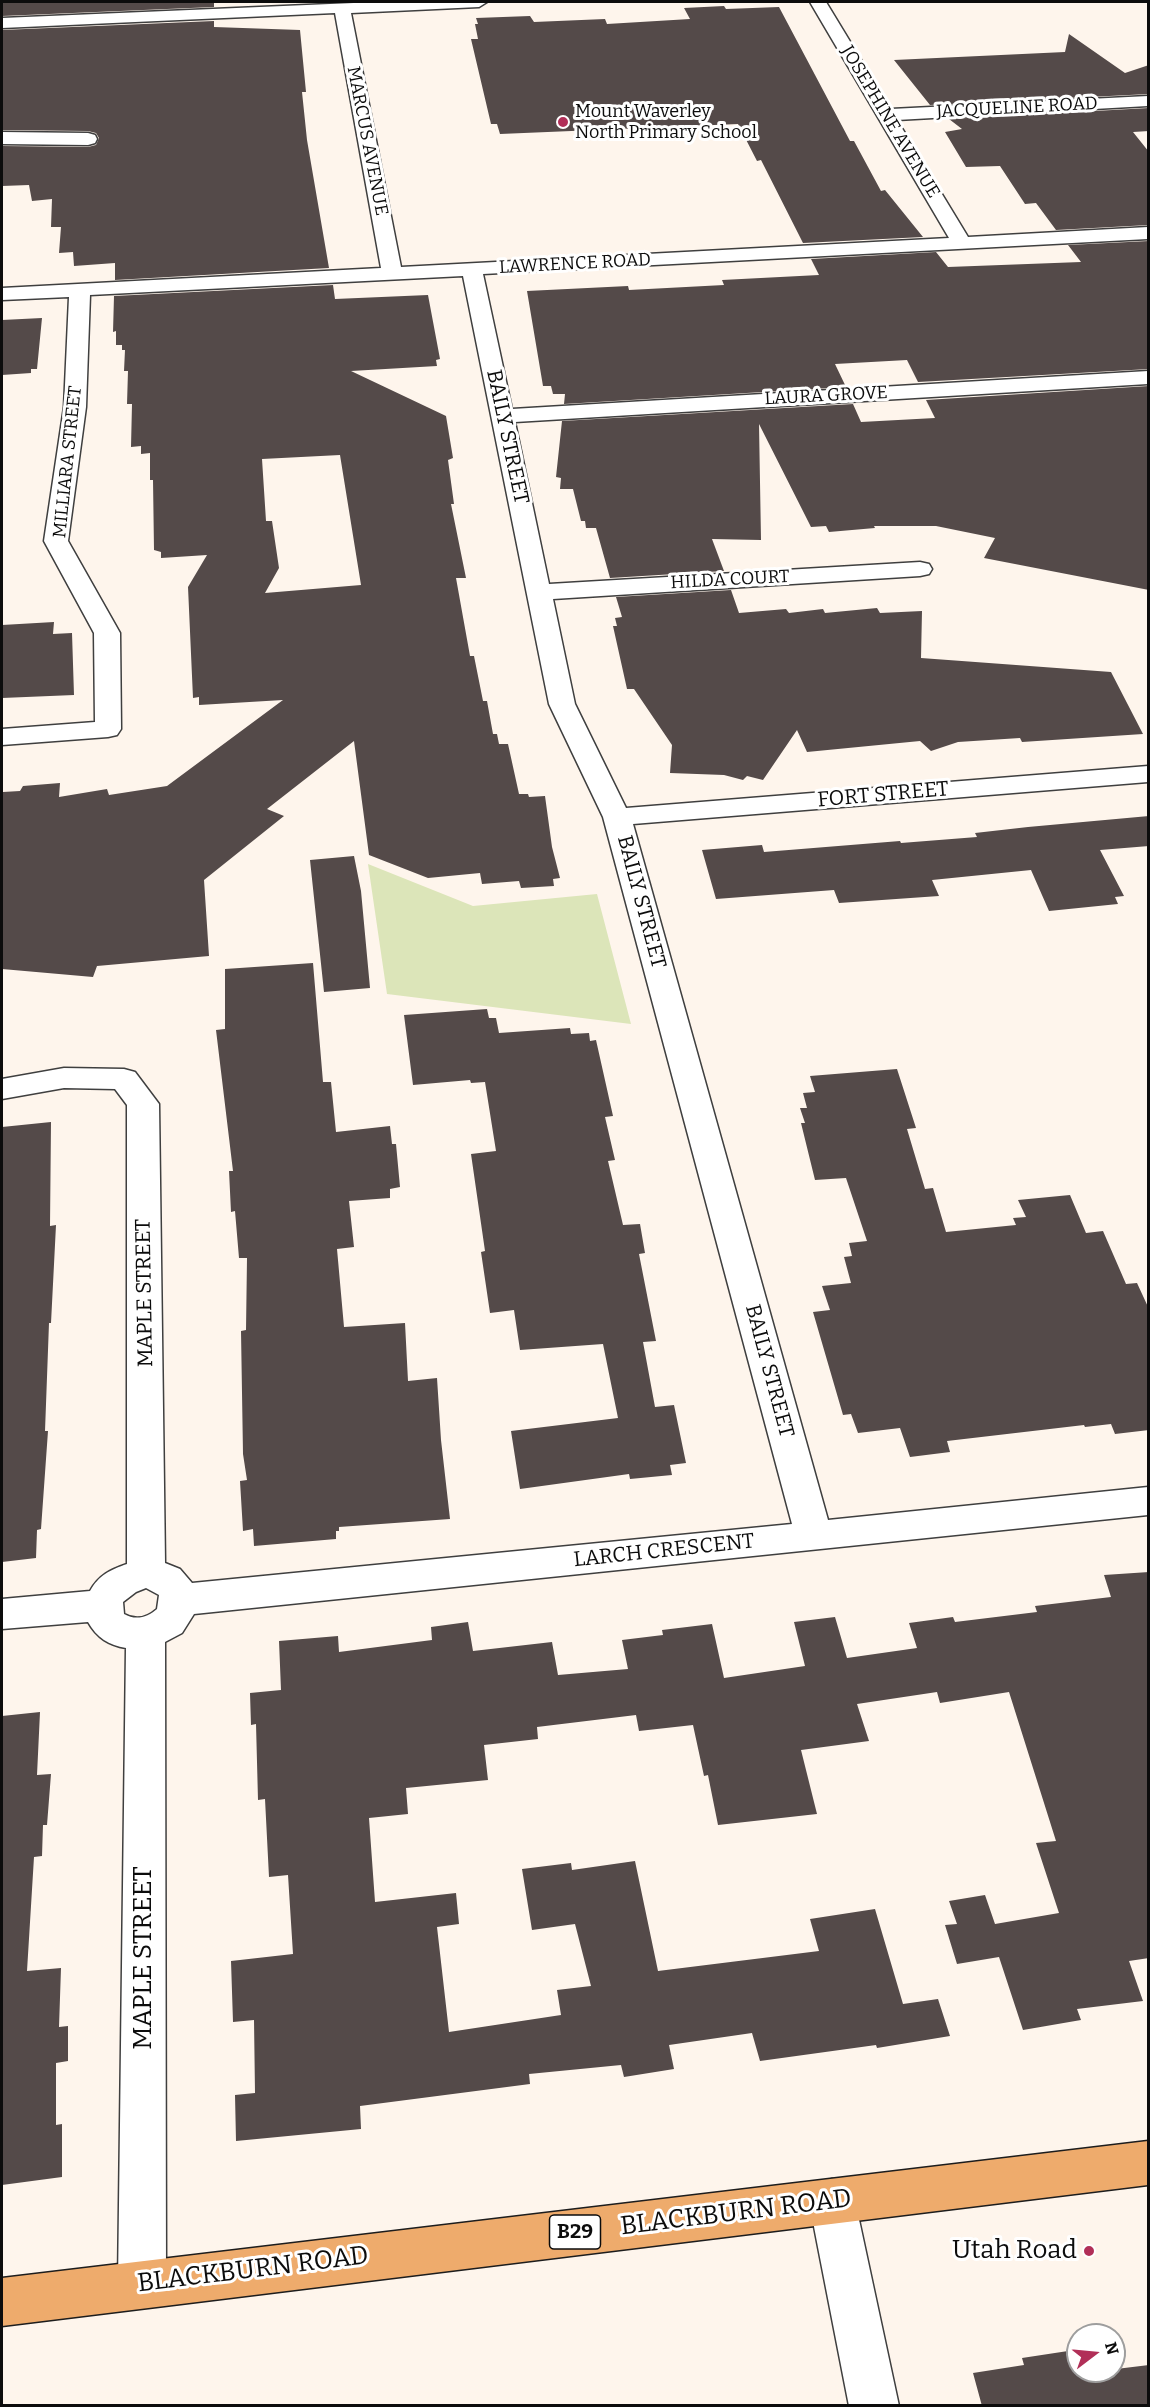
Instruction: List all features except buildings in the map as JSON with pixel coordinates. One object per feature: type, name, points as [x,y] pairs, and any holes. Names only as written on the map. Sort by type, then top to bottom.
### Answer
[{"type":"main road","name":"BLACKBURN ROAD","points":[[2,2302],[142,2283],[1149,2163]]},
{"type":"street","points":[[2,23],[479,2]]},
{"type":"street","name":"JOSEPHINE AVENUE","points":[[818,2],[962,243]]},
{"type":"street","name":"MARCUS AVENUE","points":[[342,8],[392,273]]},
{"type":"street","name":"JACQUELINE ROAD","points":[[885,115],[1149,101]]},
{"type":"street","points":[[2,138],[88,139]]},
{"type":"street","name":"LAWRENCE ROAD","points":[[2,294],[1149,233]]},
{"type":"street","name":"BAILY STREET","points":[[472,269],[562,704],[617,817],[814,1536]]},
{"type":"street","name":"MILLIARA STREET","points":[[2,737],[108,729],[107,633],[56,541],[75,407],[81,290]]},
{"type":"street","name":"LAURA GROVE","points":[[503,416],[1149,377]]},
{"type":"street","name":"HILDA COURT","points":[[540,592],[921,568]]},
{"type":"street","name":"FORT STREET","points":[[617,817],[1149,774]]},
{"type":"street","name":"MAPLE STREET","points":[[2,1089],[64,1078],[123,1079],[143,1104],[147,1535],[145,1573]]},
{"type":"street","name":"LARCH CRESCENT","points":[[179,1601],[213,1595],[1149,1501]]},
{"type":"street","points":[[145,1573],[168,1580],[176,1588],[179,1601],[173,1618],[162,1627],[146,1633],[132,1634],[111,1626],[105,1618],[102,1607],[107,1593],[126,1577],[145,1573]]},
{"type":"street","points":[[2,1614],[80,1606],[102,1607]]},
{"type":"street","name":"MAPLE STREET","points":[[142,2283],[146,1633]]},
{"type":"street","points":[[832,2201],[874,2406]]},
{"type":"green space","points":[[368,864],[473,906],[597,894],[631,1024],[387,994]]},
{"type":"place","name":"Mount Waverley North Primary School","points":[[563,122]]},
{"type":"place","name":"Utah Road","points":[[1089,2251]]}]
